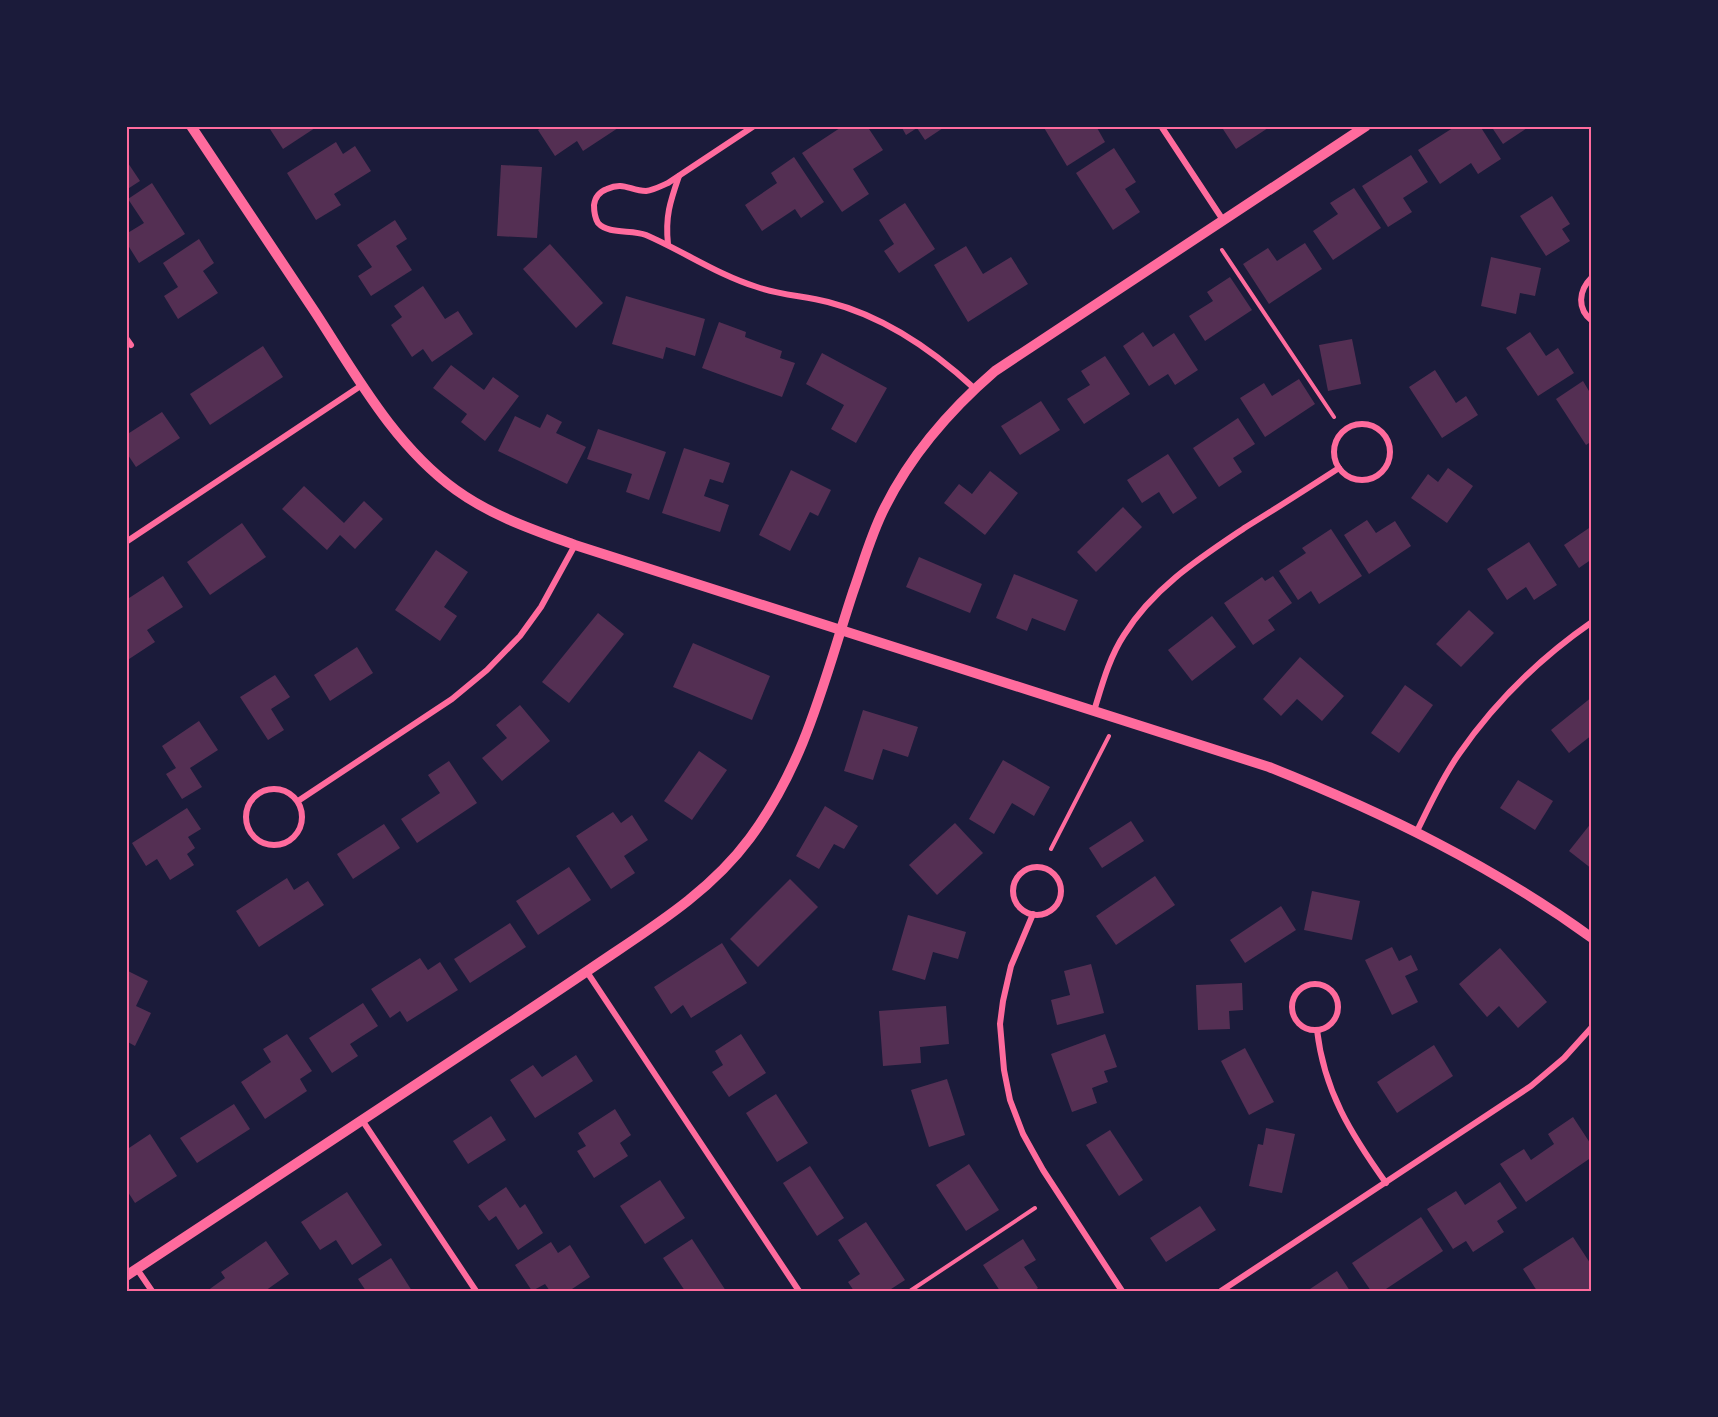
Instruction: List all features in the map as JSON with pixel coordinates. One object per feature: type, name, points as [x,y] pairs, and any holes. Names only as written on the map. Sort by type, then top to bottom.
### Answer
[{"type":"street","points":[[191,126],[362,384],[398,434],[427,466],[456,490],[507,520],[575,545],[1269,767],[1338,794],[1417,831],[1494,874],[1592,938]]},
{"type":"street","points":[[754,126],[657,188],[645,191],[615,185],[601,192],[595,198],[594,211],[598,222],[608,229],[641,233],[668,244],[758,288],[828,302],[862,313],[897,331],[946,362],[975,389]]},
{"type":"street","points":[[1161,126],[1223,220]]},
{"type":"street","points":[[126,1276],[587,972],[698,894],[749,839],[776,799],[797,759],[818,706],[869,544],[884,507],[904,473],[927,441],[975,389],[1005,364],[1366,126]]},
{"type":"street","points":[[668,244],[666,226],[668,207],[679,176]]},
{"type":"street","points":[[1592,278],[1583,288],[1581,300],[1582,310],[1592,321]]},
{"type":"street","points":[[126,338],[131,345]]},
{"type":"street","points":[[126,542],[362,384]]},
{"type":"street","points":[[1368,425],[1377,429],[1388,442],[1389,460],[1379,475],[1371,479],[1353,479],[1339,468],[1334,450],[1337,440],[1352,426],[1368,425]]},
{"type":"street","points":[[1094,711],[1106,671],[1123,636],[1144,607],[1170,580],[1339,468]]},
{"type":"street","points":[[298,801],[452,699],[486,670],[520,636],[541,607],[575,545]]},
{"type":"street","points":[[1417,831],[1458,756],[1489,714],[1522,678],[1558,646],[1592,622]]},
{"type":"street","points":[[275,789],[291,795],[298,801],[302,819],[295,836],[278,844],[269,844],[260,841],[253,834],[247,818],[248,809],[258,794],[275,789]]},
{"type":"street","points":[[1030,868],[1045,868],[1058,878],[1059,901],[1048,912],[1033,914],[1019,906],[1013,892],[1014,885],[1017,877],[1030,868]]},
{"type":"street","points":[[1033,914],[1011,966],[1000,1024],[1004,1070],[1010,1100],[1023,1134],[1042,1170],[1122,1291]]},
{"type":"street","points":[[587,972],[799,1291]]},
{"type":"street","points":[[1315,984],[1329,989],[1337,1002],[1335,1017],[1331,1024],[1317,1030],[1309,1029],[1297,1022],[1292,1008],[1293,1001],[1301,989],[1315,984]]},
{"type":"street","points":[[1221,1291],[1531,1086],[1564,1058],[1592,1027]]},
{"type":"street","points":[[1317,1030],[1319,1053],[1329,1087],[1340,1112],[1386,1183]]},
{"type":"street","points":[[362,1120],[476,1291]]},
{"type":"street","points":[[137,1269],[152,1291]]},
{"type":"path","points":[[1222,249],[1334,417]]},
{"type":"path","points":[[1051,849],[1109,736]]},
{"type":"path","points":[[910,1291],[1035,1208]]},
{"type":"building","points":[[268,126],[318,126],[283,149]]},
{"type":"building","points":[[544,126],[616,126],[618,128],[583,151],[577,141],[555,156],[538,130]]},
{"type":"building","points":[[843,126],[867,126],[883,150],[853,169],[869,194],[842,212],[802,153]]},
{"type":"building","points":[[901,126],[946,126],[925,140],[917,128],[906,135]]},
{"type":"building","points":[[1043,126],[1096,126],[1105,142],[1067,166]]},
{"type":"building","points":[[1221,126],[1271,126],[1236,149]]},
{"type":"building","points":[[1456,126],[1480,126],[1501,159],[1478,174],[1471,163],[1440,184],[1418,150]]},
{"type":"building","points":[[1491,126],[1530,126],[1503,144]]},
{"type":"building","points":[[336,142],[343,154],[355,146],[371,171],[334,194],[341,205],[316,220],[287,173]]},
{"type":"building","points":[[1114,148],[1136,182],[1125,189],[1140,212],[1113,230],[1076,173]]},
{"type":"building","points":[[1411,155],[1428,182],[1403,198],[1412,212],[1388,227],[1362,186]]},
{"type":"building","points":[[794,157],[824,202],[801,218],[795,209],[762,231],[745,205],[777,183],[771,173]]},
{"type":"building","points":[[126,160],[140,181],[126,190]]},
{"type":"building","points":[[501,165],[542,167],[537,238],[497,236]]},
{"type":"building","points":[[152,183],[185,234],[139,263],[126,242],[126,234],[144,223],[128,199]]},
{"type":"building","points":[[1354,188],[1381,228],[1333,260],[1313,231],[1338,214],[1330,203]]},
{"type":"building","points":[[1552,196],[1570,224],[1562,229],[1570,241],[1546,256],[1520,216]]},
{"type":"building","points":[[905,203],[935,249],[899,273],[884,251],[894,244],[879,220]]},
{"type":"building","points":[[395,220],[407,239],[396,246],[412,270],[371,296],[358,276],[372,267],[357,245]]},
{"type":"building","points":[[199,239],[214,263],[203,271],[218,293],[178,319],[164,296],[178,287],[163,263]]},
{"type":"building","points":[[1305,243],[1322,269],[1269,304],[1243,264],[1268,248],[1277,261]]},
{"type":"building","points":[[550,244],[603,303],[576,328],[523,269]]},
{"type":"building","points":[[966,246],[983,274],[1011,257],[1028,284],[968,322],[934,265]]},
{"type":"building","points":[[1491,257],[1541,268],[1535,296],[1520,293],[1516,314],[1481,306]]},
{"type":"building","points":[[1230,277],[1252,310],[1205,341],[1189,316],[1213,301],[1207,292]]},
{"type":"building","points":[[423,286],[445,319],[458,311],[473,334],[432,362],[423,349],[412,357],[391,325],[402,317],[394,306]]},
{"type":"building","points":[[626,296],[705,319],[695,356],[666,347],[663,359],[612,344]]},
{"type":"building","points":[[719,322],[746,332],[745,337],[782,351],[780,358],[795,363],[782,397],[702,368]]},
{"type":"building","points":[[1143,332],[1153,347],[1174,333],[1198,370],[1175,385],[1168,374],[1149,386],[1123,346]]},
{"type":"building","points":[[1530,332],[1546,356],[1558,348],[1574,373],[1538,396],[1506,348]]},
{"type":"building","points":[[1352,339],[1361,384],[1328,391],[1319,345]]},
{"type":"building","points":[[263,346],[283,377],[210,425],[190,394]]},
{"type":"building","points":[[822,353],[887,388],[856,443],[831,429],[844,405],[806,384]]},
{"type":"building","points":[[1105,356],[1130,394],[1084,424],[1067,399],[1090,385],[1081,371]]},
{"type":"building","points":[[451,365],[484,390],[493,377],[519,396],[485,441],[461,422],[467,414],[433,388]]},
{"type":"building","points":[[1435,370],[1456,403],[1466,396],[1478,415],[1442,438],[1409,387]]},
{"type":"building","points":[[1299,379],[1315,404],[1265,437],[1240,398],[1264,383],[1272,396]]},
{"type":"building","points":[[1583,381],[1592,396],[1592,441],[1586,445],[1556,399]]},
{"type":"building","points":[[1041,401],[1060,430],[1020,455],[1001,426]]},
{"type":"building","points":[[162,412],[180,438],[136,467],[126,452],[126,435]]},
{"type":"building","points":[[547,414],[562,422],[556,433],[586,447],[567,484],[498,451],[515,416],[540,428]]},
{"type":"building","points":[[1238,418],[1255,444],[1233,458],[1242,472],[1219,487],[1193,448]]},
{"type":"building","points":[[598,429],[666,452],[649,500],[626,492],[632,474],[587,459]]},
{"type":"building","points":[[684,448],[730,463],[723,483],[710,479],[704,496],[729,505],[720,532],[662,513]]},
{"type":"building","points":[[1168,454],[1197,498],[1173,514],[1159,492],[1142,503],[1127,480]]},
{"type":"building","points":[[1448,468],[1473,486],[1447,523],[1411,498],[1428,474],[1438,482]]},
{"type":"building","points":[[791,470],[831,490],[818,516],[810,512],[790,551],[759,535]]},
{"type":"building","points":[[990,471],[1018,493],[985,535],[944,503],[959,484],[972,494]]},
{"type":"building","points":[[304,486],[344,523],[364,501],[383,519],[355,549],[340,535],[327,550],[282,509]]},
{"type":"building","points":[[1123,507],[1142,527],[1096,572],[1077,552]]},
{"type":"building","points":[[1367,520],[1376,533],[1395,521],[1411,546],[1369,574],[1344,535]]},
{"type":"building","points":[[242,523],[266,557],[210,595],[187,562]]},
{"type":"building","points":[[1592,526],[1592,559],[1579,568],[1564,545]]},
{"type":"building","points":[[1331,529],[1362,576],[1319,604],[1311,591],[1298,600],[1279,571],[1306,553],[1302,548]]},
{"type":"building","points":[[1529,542],[1557,585],[1534,600],[1526,587],[1507,600],[1487,569]]},
{"type":"building","points":[[436,550],[468,572],[444,607],[457,616],[440,641],[395,610]]},
{"type":"building","points":[[919,557],[982,584],[970,613],[906,587]]},
{"type":"building","points":[[1014,574],[1078,600],[1065,631],[1032,618],[1027,631],[996,618]]},
{"type":"building","points":[[163,576],[183,607],[147,630],[155,642],[126,661],[126,600]]},
{"type":"building","points":[[1273,576],[1292,603],[1268,620],[1275,630],[1253,645],[1224,603],[1262,577],[1265,581]]},
{"type":"building","points":[[1469,610],[1494,633],[1461,667],[1436,644]]},
{"type":"building","points":[[598,613],[624,634],[569,703],[542,682]]},
{"type":"building","points":[[1212,616],[1236,647],[1192,681],[1168,650]]},
{"type":"building","points":[[693,643],[770,676],[752,720],[673,687]]},
{"type":"building","points":[[357,647],[373,673],[330,701],[314,675]]},
{"type":"building","points":[[1300,657],[1344,696],[1322,721],[1297,699],[1281,716],[1263,699]]},
{"type":"building","points":[[275,675],[290,697],[271,709],[284,730],[268,740],[240,697]]},
{"type":"building","points":[[1405,685],[1433,705],[1399,753],[1371,733]]},
{"type":"building","points":[[1592,697],[1592,735],[1569,753],[1551,730]]},
{"type":"building","points":[[520,705],[550,741],[502,781],[482,758],[507,738],[496,725]]},
{"type":"building","points":[[863,710],[918,727],[908,757],[883,749],[873,780],[844,771]]},
{"type":"building","points":[[199,721],[218,750],[190,768],[202,787],[182,799],[166,774],[176,768],[162,746]]},
{"type":"building","points":[[699,751],[727,770],[692,820],[664,801]]},
{"type":"building","points":[[1003,760],[1050,787],[1034,816],[1012,803],[994,834],[969,819]]},
{"type":"building","points":[[449,761],[477,803],[417,843],[401,819],[440,793],[428,775]]},
{"type":"building","points":[[1518,780],[1553,801],[1535,830],[1500,808]]},
{"type":"building","points":[[825,806],[858,826],[844,849],[834,844],[819,869],[796,856]]},
{"type":"building","points":[[187,808],[201,829],[188,837],[195,848],[187,854],[194,865],[170,880],[157,859],[146,866],[132,843]]},
{"type":"building","points":[[613,812],[621,823],[632,815],[648,840],[624,856],[635,873],[611,889],[576,836]]},
{"type":"building","points":[[1131,821],[1144,841],[1102,868],[1089,848]]},
{"type":"building","points":[[1592,822],[1592,869],[1569,851]]},
{"type":"building","points":[[955,823],[983,853],[937,895],[909,865]]},
{"type":"building","points":[[384,824],[400,848],[353,879],[337,854]]},
{"type":"building","points":[[569,867],[591,900],[538,935],[516,901]]},
{"type":"building","points":[[1155,876],[1175,905],[1116,945],[1096,916]]},
{"type":"building","points":[[287,878],[294,890],[308,881],[324,905],[259,947],[236,911]]},
{"type":"building","points":[[790,879],[818,907],[758,967],[730,939]]},
{"type":"building","points":[[1312,891],[1360,901],[1352,940],[1304,930]]},
{"type":"building","points":[[1281,906],[1296,930],[1245,963],[1230,940]]},
{"type":"building","points":[[908,915],[966,932],[958,959],[933,952],[925,980],[892,970]]},
{"type":"building","points":[[510,923],[526,947],[470,983],[454,959]]},
{"type":"building","points":[[722,943],[747,983],[691,1018],[683,1005],[671,1014],[654,987]]},
{"type":"building","points":[[1392,947],[1399,961],[1411,955],[1418,970],[1405,976],[1418,1002],[1392,1015],[1365,960]]},
{"type":"building","points":[[1500,948],[1547,1002],[1518,1028],[1499,1006],[1487,1017],[1459,984]]},
{"type":"building","points":[[420,958],[428,970],[440,962],[458,990],[407,1022],[400,1011],[390,1018],[371,989]]},
{"type":"building","points":[[1091,964],[1104,1013],[1057,1025],[1051,1000],[1070,995],[1064,971]]},
{"type":"building","points":[[126,970],[148,981],[136,1006],[151,1013],[135,1046],[126,1041]]},
{"type":"building","points":[[1242,983],[1243,1010],[1229,1011],[1230,1029],[1198,1030],[1196,985]]},
{"type":"building","points":[[363,1003],[378,1026],[350,1044],[358,1056],[332,1073],[309,1038]]},
{"type":"building","points":[[946,1006],[949,1044],[920,1047],[921,1063],[883,1066],[879,1011]]},
{"type":"building","points":[[287,1034],[312,1071],[300,1079],[307,1091],[265,1119],[241,1082],[271,1062],[263,1049]]},
{"type":"building","points":[[741,1034],[766,1073],[729,1097],[712,1072],[723,1065],[715,1051]]},
{"type":"building","points":[[1105,1034],[1117,1067],[1104,1071],[1108,1082],[1092,1088],[1097,1103],[1072,1112],[1051,1054]]},
{"type":"building","points":[[1434,1045],[1453,1076],[1397,1113],[1377,1082]]},
{"type":"building","points":[[1245,1048],[1274,1102],[1249,1115],[1221,1061]]},
{"type":"building","points":[[576,1055],[593,1081],[535,1118],[510,1080],[533,1065],[542,1077]]},
{"type":"building","points":[[947,1079],[965,1135],[929,1147],[911,1090]]},
{"type":"building","points":[[776,1094],[808,1143],[777,1162],[746,1113]]},
{"type":"building","points":[[234,1104],[250,1129],[197,1163],[180,1138]]},
{"type":"building","points":[[615,1109],[631,1135],[620,1143],[628,1156],[594,1178],[577,1151],[586,1146],[578,1133]]},
{"type":"building","points":[[491,1116],[506,1140],[468,1164],[453,1141]]},
{"type":"building","points":[[1573,1117],[1592,1146],[1592,1157],[1526,1202],[1500,1164],[1524,1149],[1531,1160],[1554,1144],[1548,1134]]},
{"type":"building","points":[[1266,1128],[1295,1134],[1282,1193],[1249,1186],[1258,1144],[1263,1145]]},
{"type":"building","points":[[1110,1130],[1143,1180],[1119,1196],[1086,1145]]},
{"type":"building","points":[[150,1134],[177,1176],[135,1203],[126,1189],[126,1150]]},
{"type":"building","points":[[969,1164],[999,1210],[966,1231],[936,1185]]},
{"type":"building","points":[[810,1166],[844,1218],[817,1236],[783,1183]]},
{"type":"building","points":[[660,1180],[685,1218],[645,1244],[620,1206]]},
{"type":"building","points":[[1500,1182],[1517,1208],[1497,1221],[1504,1232],[1473,1252],[1466,1241],[1453,1249],[1427,1209],[1456,1191],[1465,1205]]},
{"type":"building","points":[[506,1187],[520,1208],[525,1204],[543,1233],[518,1250],[496,1216],[489,1221],[478,1206]]},
{"type":"building","points":[[347,1192],[382,1245],[352,1265],[336,1240],[320,1250],[301,1222]]},
{"type":"building","points":[[1200,1206],[1216,1230],[1166,1262],[1150,1238]]},
{"type":"building","points":[[1421,1217],[1443,1251],[1383,1291],[1371,1291],[1352,1263]]},
{"type":"building","points":[[866,1222],[905,1280],[888,1291],[854,1291],[848,1282],[860,1274],[838,1240]]},
{"type":"building","points":[[1573,1237],[1592,1266],[1592,1291],[1537,1291],[1523,1269]]},
{"type":"building","points":[[692,1239],[726,1291],[685,1291],[663,1258]]},
{"type":"building","points":[[1023,1239],[1036,1260],[1024,1267],[1038,1288],[1034,1291],[1000,1291],[983,1265]]},
{"type":"building","points":[[266,1241],[289,1274],[265,1291],[207,1291],[225,1278],[221,1272]]},
{"type":"building","points":[[551,1242],[558,1253],[570,1245],[590,1277],[569,1291],[550,1291],[545,1284],[532,1291],[515,1265]]},
{"type":"building","points":[[391,1258],[412,1291],[366,1291],[358,1279]]},
{"type":"building","points":[[1337,1271],[1350,1291],[1307,1291]]}]
